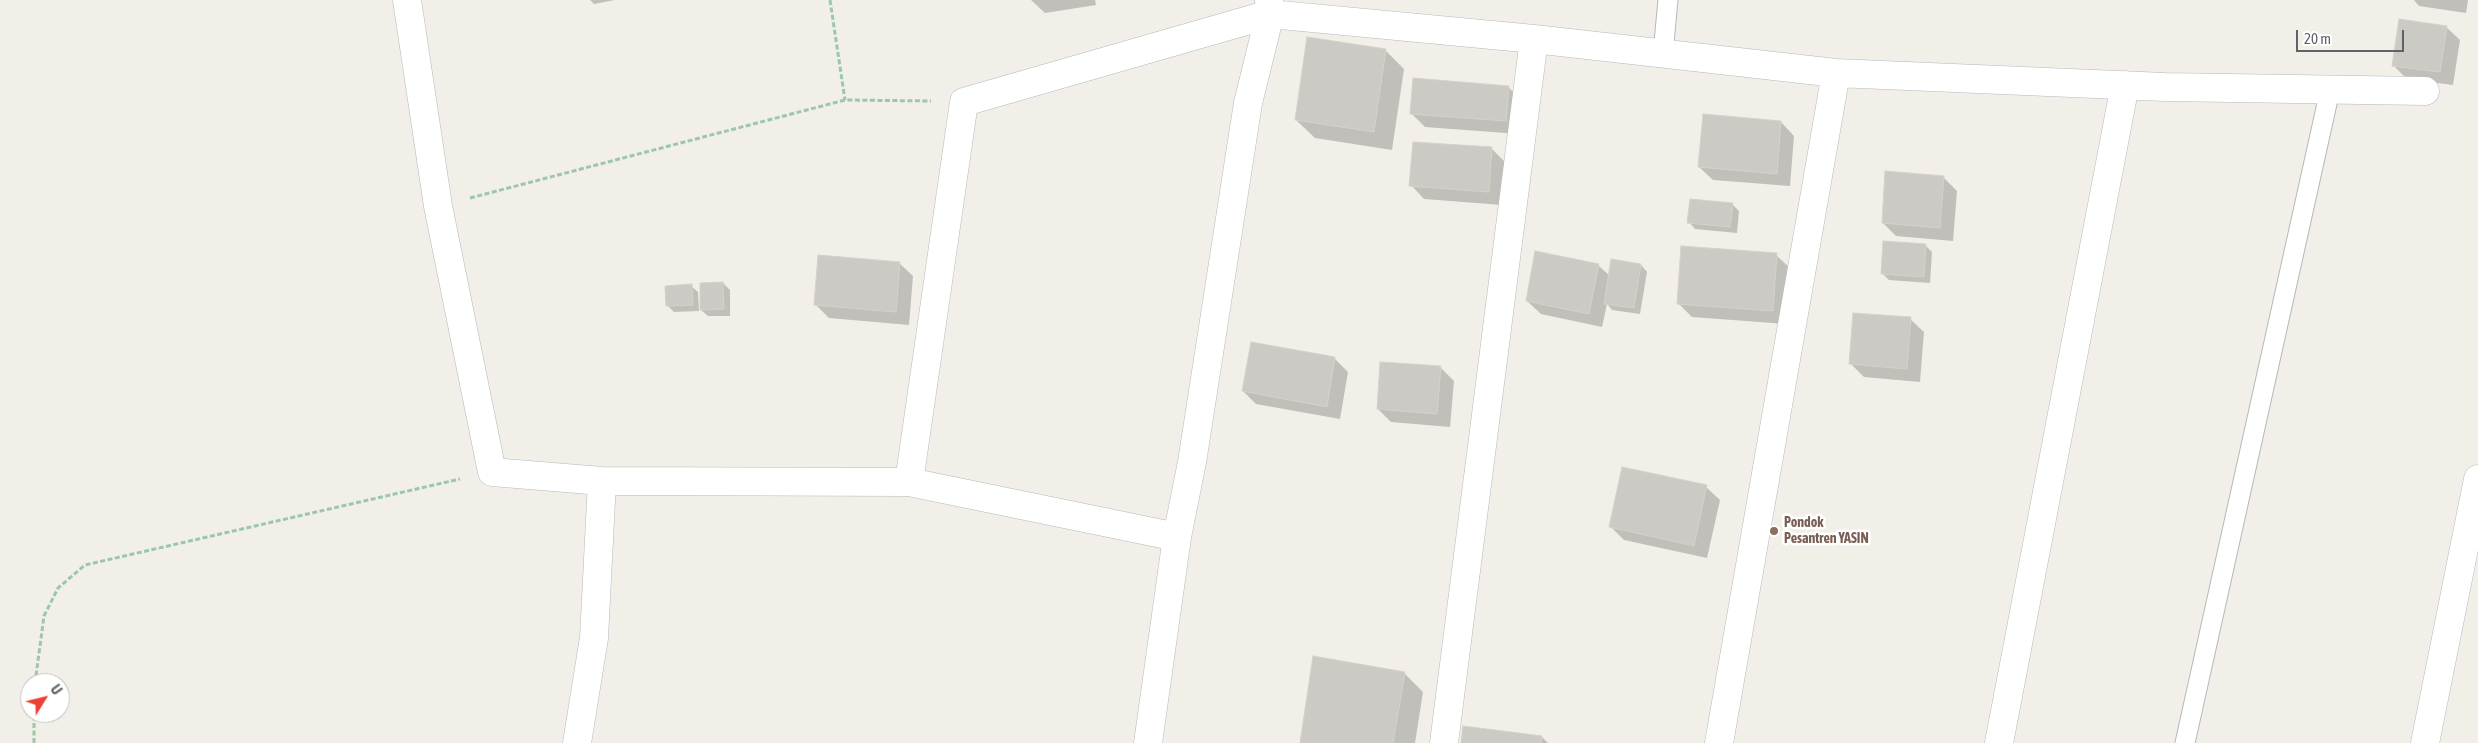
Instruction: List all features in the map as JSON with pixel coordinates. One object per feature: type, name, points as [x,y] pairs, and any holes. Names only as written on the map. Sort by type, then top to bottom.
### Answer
[{"type":"street","points":[[407,0],[438,206],[492,472],[602,481],[908,482],[1177,537]]},
{"type":"street","points":[[1148,743],[1177,537],[1192,462],[1248,103],[1270,7]]},
{"type":"street","points":[[908,482],[964,102],[1270,7],[1836,73],[2125,85],[2425,92]]},
{"type":"street","points":[[1444,743],[1534,39]]},
{"type":"street","points":[[1719,743],[1836,73]]},
{"type":"street","points":[[1998,743],[2125,85]]},
{"type":"street","points":[[2425,743],[2478,478]]},
{"type":"street","points":[[577,743],[594,638],[602,481]]},
{"type":"lane","points":[[1663,53],[1668,0]]},
{"type":"lane","points":[[2185,743],[2330,90]]},
{"type":"path","points":[[830,0],[844,100]]},
{"type":"path","points":[[438,206],[844,100],[964,102]]},
{"type":"path","points":[[36,673],[44,616],[58,588],[85,565],[492,472]]},
{"type":"path","points":[[34,723],[34,743]]},
{"type":"building","points":[[2399,19],[2447,26],[2440,72],[2392,66]]},
{"type":"building","points":[[1307,37],[1386,49],[1374,132],[1295,120]]},
{"type":"building","points":[[1413,78],[1509,86],[1506,121],[1410,114]]},
{"type":"building","points":[[1703,114],[1781,121],[1777,174],[1698,167]]},
{"type":"building","points":[[1413,142],[1492,147],[1489,192],[1409,186]]},
{"type":"building","points":[[1885,171],[1944,176],[1940,228],[1882,223]]},
{"type":"building","points":[[1690,199],[1733,203],[1730,227],[1687,223]]},
{"type":"building","points":[[1883,241],[1926,244],[1924,277],[1881,274]]},
{"type":"building","points":[[1681,246],[1777,253],[1773,311],[1677,304]]},
{"type":"building","points":[[1535,251],[1599,264],[1589,314],[1526,301]]},
{"type":"building","points":[[818,255],[900,262],[896,312],[814,305]]},
{"type":"building","points":[[1611,259],[1641,264],[1634,308],[1604,304]]},
{"type":"building","points":[[723,282],[724,309],[700,310],[700,283]]},
{"type":"building","points":[[692,284],[693,305],[666,306],[665,286]]},
{"type":"building","points":[[1853,313],[1911,317],[1907,369],[1849,364]]},
{"type":"building","points":[[1251,342],[1335,357],[1327,407],[1242,391]]},
{"type":"building","points":[[1380,362],[1441,366],[1437,414],[1377,409]]},
{"type":"building","points":[[1622,467],[1707,485],[1694,546],[1609,527]]},
{"type":"building","points":[[1313,656],[1405,672],[1393,743],[1300,743]]},
{"type":"building","points":[[1463,726],[1542,736],[1541,743],[1461,743]]},
{"type":"place","name":"Pondok Pesantren YASIN","points":[[1774,531]]}]
